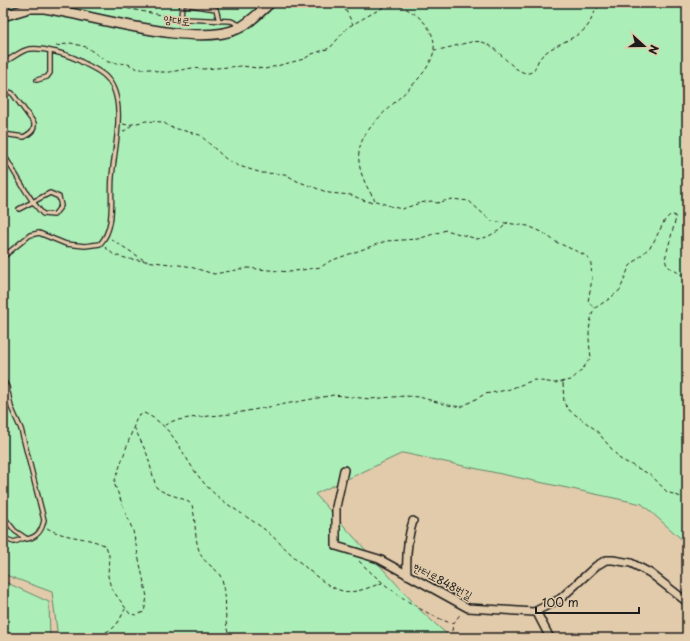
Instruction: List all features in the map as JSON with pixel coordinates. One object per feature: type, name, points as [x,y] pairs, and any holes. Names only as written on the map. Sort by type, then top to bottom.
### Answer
[{"type":"street","name":"양대로","points":[[3,16],[29,8],[44,8],[155,30],[186,34],[219,34],[237,29],[270,3]]},
{"type":"street","name":"한터로848번길","points":[[344,470],[336,507],[336,546],[379,560],[468,608],[536,611],[560,599],[596,566],[606,560],[630,563],[650,573],[687,602]]},
{"type":"street","points":[[406,575],[406,551],[413,521]]},
{"type":"street","points":[[536,611],[550,638]]},
{"type":"lane","points":[[219,21],[216,8],[182,3],[182,19],[219,21],[231,21],[241,26]]},
{"type":"lane","points":[[3,62],[22,51],[31,48],[72,56],[106,76],[115,88],[119,112],[112,176],[110,227],[108,237],[100,244],[85,246],[66,244],[39,233],[30,235],[3,257]]},
{"type":"lane","points":[[37,80],[47,77],[50,73],[50,52]]},
{"type":"lane","points":[[3,95],[8,92],[12,93],[34,123],[35,127],[24,137],[3,134]]},
{"type":"lane","points":[[3,153],[34,202],[43,214],[49,216],[58,212],[61,206],[59,197],[50,193],[34,202],[19,209]]},
{"type":"lane","points":[[3,380],[7,387],[11,406],[21,429],[44,520],[43,525],[35,538],[25,538],[14,542],[3,538]]},
{"type":"lane","points":[[3,516],[15,531],[25,538]]},
{"type":"path","points":[[3,4],[8,3]]},
{"type":"path","points":[[100,3],[182,19]]},
{"type":"path","points":[[345,3],[345,9],[353,24]]},
{"type":"path","points":[[50,52],[53,47],[71,43],[86,47],[108,62],[128,64],[138,69],[150,69],[159,72],[170,72],[192,68],[203,69],[242,66],[265,70],[304,59],[312,54],[330,48],[338,37],[353,24],[388,4],[394,3],[419,17],[429,28],[434,36],[433,50],[430,62],[420,80],[394,102],[367,133],[363,141],[359,152],[359,165],[364,181],[376,201]]},
{"type":"path","points":[[433,50],[445,50],[465,43],[481,41],[491,46],[517,68],[525,73],[529,73],[535,69],[539,60],[547,52],[576,36],[589,24],[595,11],[601,5],[610,3]]},
{"type":"path","points":[[118,120],[124,124],[146,121],[163,122],[170,127],[200,136],[226,159],[239,166],[262,173],[286,174],[297,181],[329,193],[343,193],[368,202],[376,201],[402,209],[420,203],[459,199],[476,205],[486,218],[491,221],[509,222],[528,226],[542,232],[556,242],[586,256],[591,264],[592,279],[588,302],[594,308]]},
{"type":"path","points":[[116,140],[132,124]]},
{"type":"path","points":[[164,425],[173,421],[188,418],[238,413],[334,395],[370,399],[405,396],[419,397],[448,406],[460,407],[485,394],[507,390],[534,380],[563,383],[576,377],[591,357],[588,342],[589,323],[594,308],[609,300],[620,290],[629,267],[652,245],[665,220],[670,215],[676,218],[664,259],[667,266],[687,278]]},
{"type":"path","points":[[100,244],[114,255],[148,262],[187,266],[219,274],[248,268],[289,272],[321,267],[330,261],[386,241],[418,239],[446,230],[477,239],[488,237],[500,230],[509,222]]},
{"type":"path","points":[[108,237],[148,262]]},
{"type":"path","points":[[563,383],[564,403],[569,410],[596,430],[620,459],[651,475],[667,492],[687,499]]},
{"type":"path","points":[[43,525],[60,535],[93,540],[106,546],[110,555],[109,582],[111,588],[133,615],[141,614],[146,608],[147,597],[133,531],[114,483],[133,426],[137,418],[144,413],[164,425],[172,434],[204,483],[224,503],[265,530],[289,553],[329,585],[344,592],[360,590],[382,583]]},
{"type":"path","points":[[133,426],[147,454],[156,487],[168,495],[188,501],[192,505],[197,543],[202,557],[217,570],[222,579],[225,595],[226,630],[230,638]]},
{"type":"path","points":[[357,559],[382,583],[430,616],[453,624]]},
{"type":"path","points":[[94,638],[101,632],[112,629],[119,621],[126,608]]},
{"type":"path","points":[[448,638],[451,638],[453,624],[461,613],[468,608]]},
{"type":"green space","points":[[3,3],[687,3],[687,544],[642,504],[403,453],[315,494],[421,611],[451,638],[58,638],[52,592],[3,574]]},
{"type":"green space","points":[[3,581],[49,602],[50,638],[3,638]]}]
